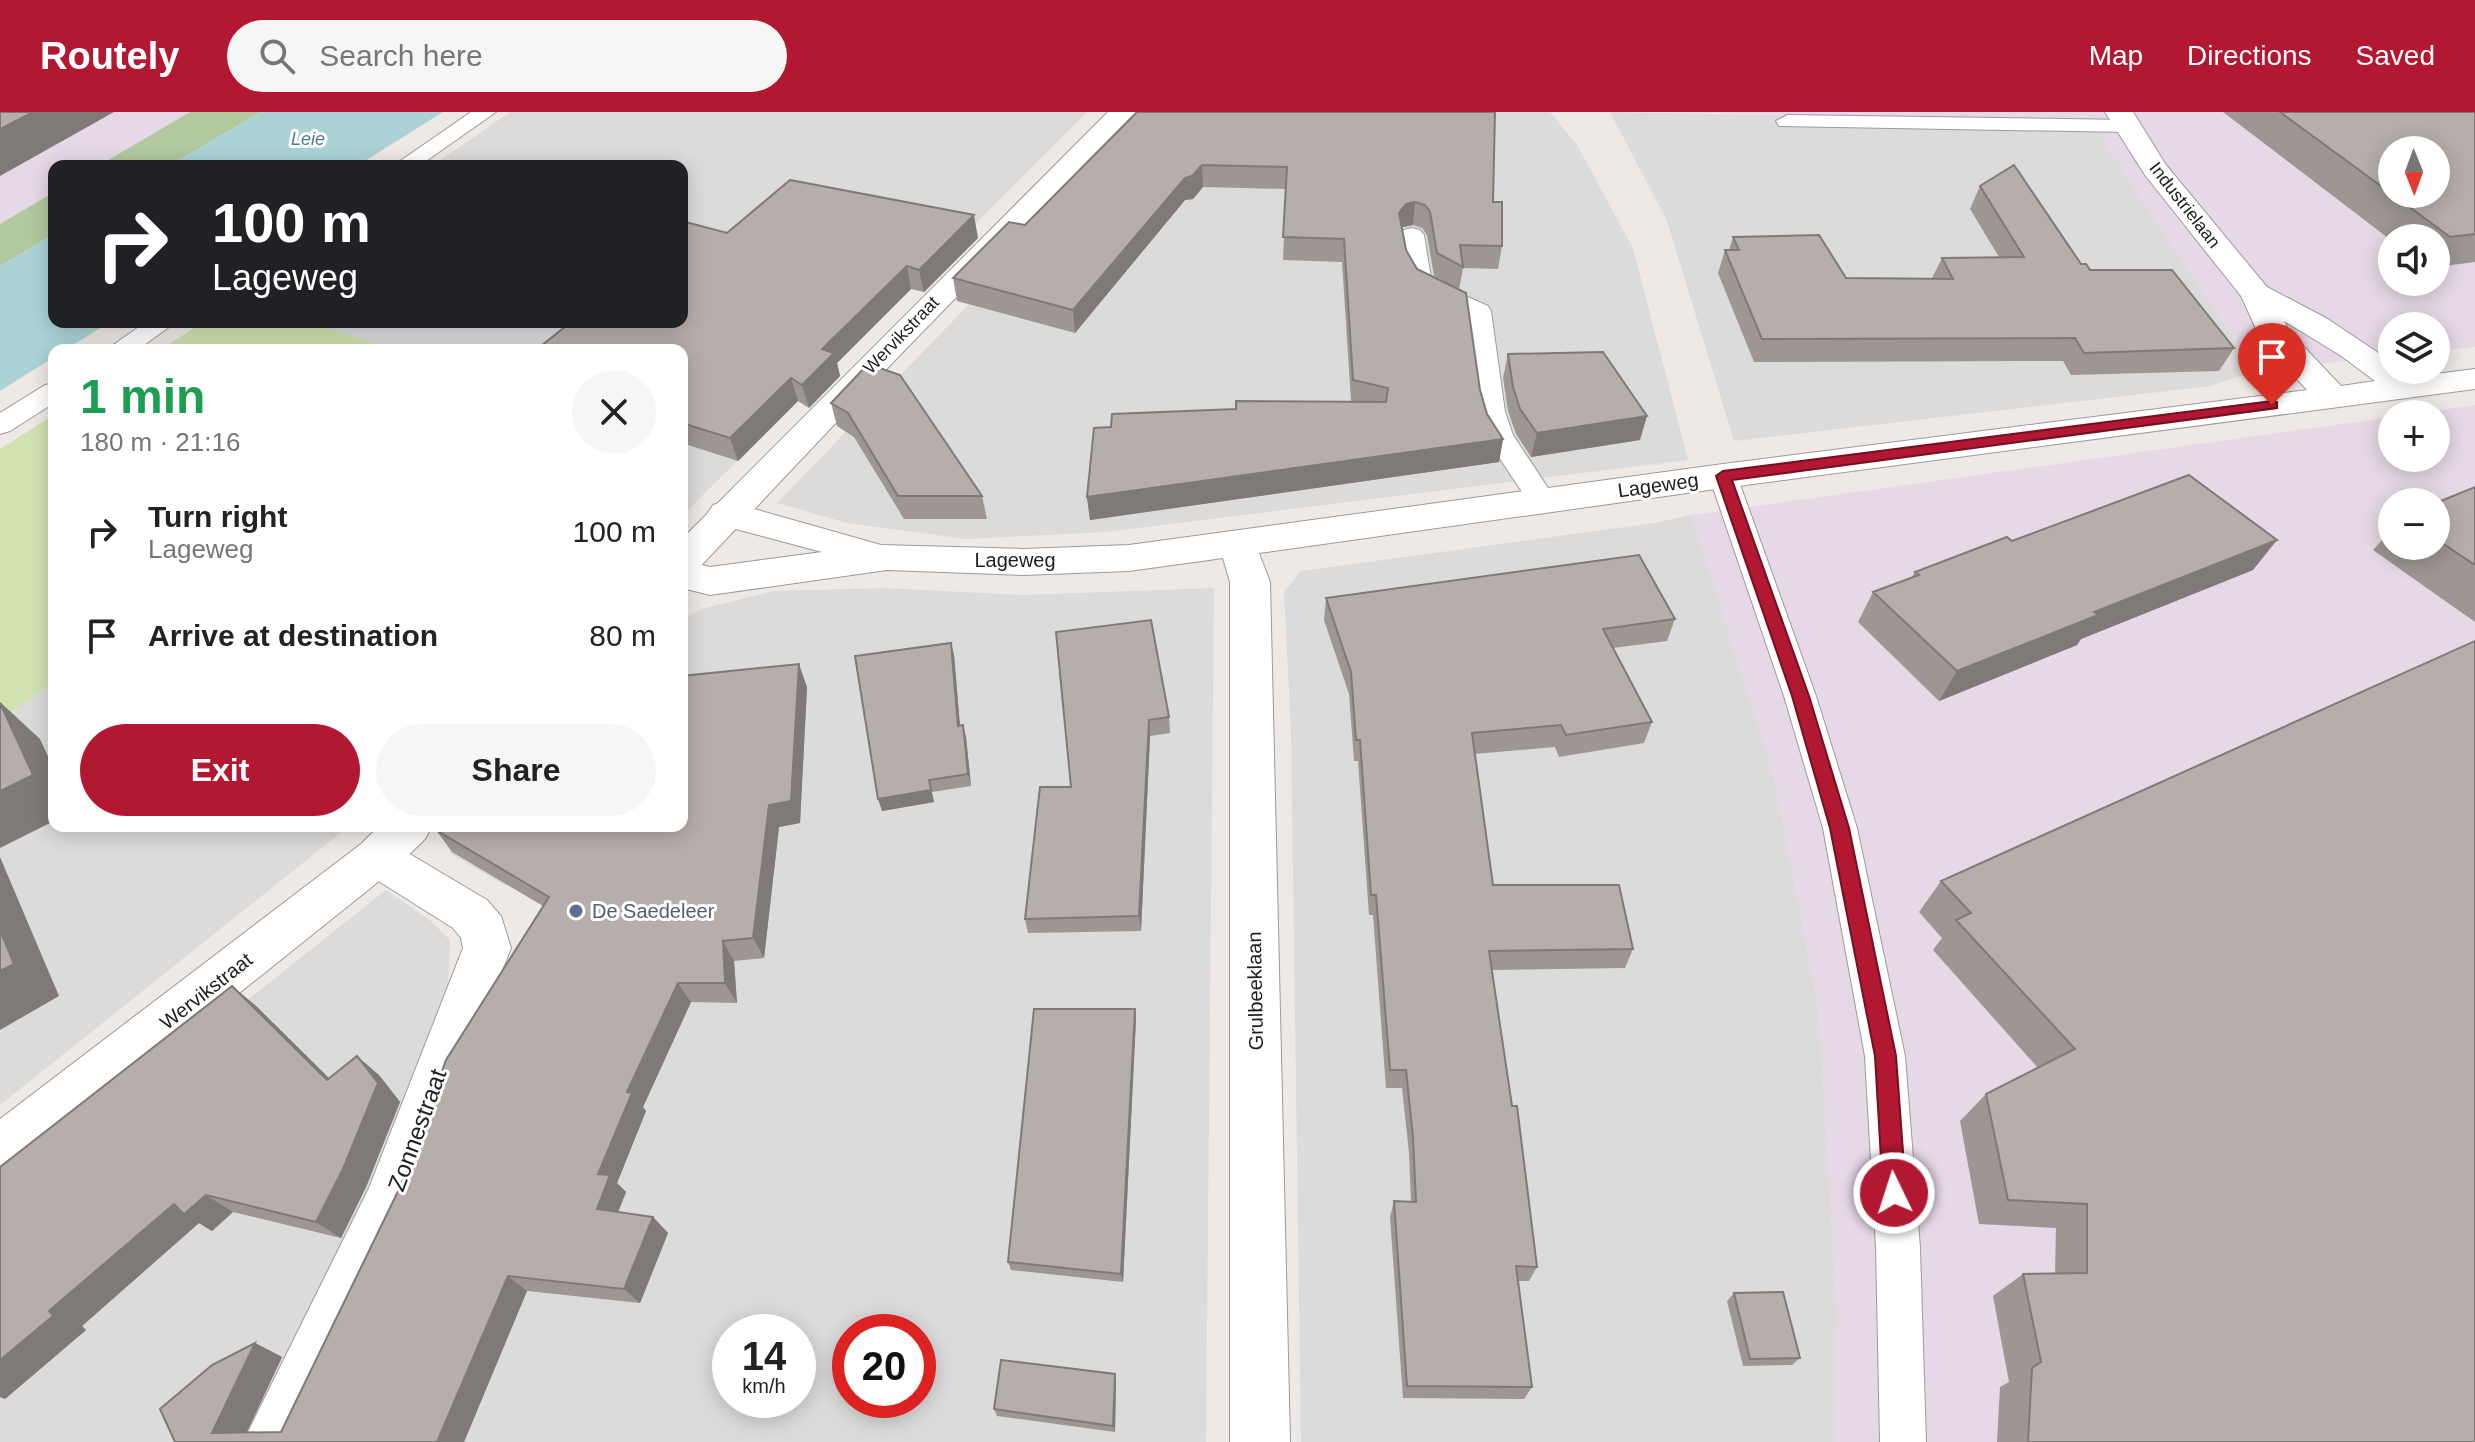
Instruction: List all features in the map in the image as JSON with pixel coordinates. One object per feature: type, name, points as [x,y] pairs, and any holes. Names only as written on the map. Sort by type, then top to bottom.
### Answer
[{"type":"street","name":"Wervikstraat","points":[[688,555],[1123,112]]},
{"type":"street","name":"Industrielaan","points":[[2123,119],[2155,169],[2256,294],[2274,335],[2333,397]]},
{"type":"street","name":"Industrielaan","points":[[2256,294],[2296,312],[2359,350],[2404,388]]},
{"type":"street","name":"Lageweg","points":[[688,576],[710,581],[887,557],[1038,562],[1129,558],[1542,500],[2475,379]]},
{"type":"street","name":"Lageweg","points":[[726,514],[887,557]]},
{"type":"street","name":"Grulbeeklaan","points":[[1237,543],[1250,582],[1260,1442]]},
{"type":"street","name":"Wervikstraat","points":[[0,1151],[393,842]]},
{"type":"street","name":"Zonnestraat","points":[[273,1442],[392,1200],[455,1026],[487,948],[484,931],[470,914],[393,842]]},
{"type":"lane","points":[[413,160],[485,112]]},
{"type":"lane","points":[[1787,121],[2123,119]]},
{"type":"lane","points":[[1412,235],[1417,274],[1423,283],[1440,295],[1466,303],[1479,311],[1492,412],[1499,436],[1542,500]]},
{"type":"lane","points":[[128,344],[154,328]]},
{"type":"lane","points":[[0,425],[48,395]]},
{"type":"lane","points":[[1723,476],[1800,696],[1840,828],[1885,1056],[1898,1248],[1903,1442]]},
{"type":"shaded area","points":[[0,112],[190,112],[108,160],[48,160],[48,196],[0,224]]},
{"type":"shaded area","points":[[510,112],[1087,112],[688,510],[688,344],[377,344],[327,328],[688,328],[688,160],[441,160]]},
{"type":"shaded area","points":[[1155,112],[1550,112],[1577,145],[1633,248],[1688,460],[1105,532],[966,539],[847,523],[777,503]]},
{"type":"shaded area","points":[[1610,112],[2091,121],[2255,371],[2211,386],[1734,441],[1667,221]]},
{"type":"shaded area","points":[[1657,112],[2475,112],[2475,347],[2450,350],[2450,312],[2378,312],[2378,358],[2255,371],[2091,121]]},
{"type":"shaded area","points":[[2475,405],[2475,1442],[1836,1442],[1837,1310],[1819,1010],[1775,780],[1692,515],[2378,419],[2378,472],[2450,472],[2450,409]]},
{"type":"shaded area","points":[[1692,515],[1775,780],[1819,1010],[1837,1310],[1836,1442],[1301,1442],[1291,732],[1284,592],[1301,571],[1654,523]]},
{"type":"shaded area","points":[[884,588],[1023,595],[1214,588],[1206,1442],[303,1442],[588,876],[535,855],[506,886],[449,853],[468,832],[688,832],[688,617],[701,609],[773,591]]},
{"type":"shaded area","points":[[48,685],[48,832],[341,832],[0,1105],[0,721]]},
{"type":"shaded area","points":[[386,890],[430,920],[450,940],[448,988],[372,1206],[243,1442],[0,1442],[0,1196]]},
{"type":"green space","points":[[190,112],[261,112],[179,160],[108,160]]},
{"type":"green space","points":[[48,196],[48,238],[0,266],[0,224]]},
{"type":"green space","points":[[194,328],[327,328],[377,344],[169,344]]},
{"type":"green space","points":[[48,419],[48,685],[0,721],[0,449]]},
{"type":"water","name":"Leie","points":[[261,112],[443,112],[367,160],[179,160]]},
{"type":"water","points":[[48,238],[48,328],[100,328],[75,344],[48,344],[48,361],[0,391],[0,266]]},
{"type":"building","points":[[0,112],[33,112],[0,129]]},
{"type":"building","points":[[1137,112],[1495,112],[1493,202],[1502,202],[1502,246],[1460,245],[1463,267],[1437,253],[1430,212],[1425,205],[1415,202],[1406,204],[1399,213],[1406,250],[1417,269],[1466,293],[1480,390],[1487,414],[1503,439],[1087,497],[1094,428],[1111,427],[1112,414],[1236,409],[1236,401],[1386,402],[1388,388],[1353,380],[1344,239],[1283,237],[1287,167],[1202,165],[1192,176],[1185,178],[1073,310],[953,278],[1009,222],[1025,225]]},
{"type":"building","points":[[2280,112],[2475,112],[2475,234],[2450,237],[2450,224],[2432,224],[2411,208],[2450,208],[2450,136],[2378,136],[2378,184]]},
{"type":"building","points":[[2014,165],[2081,264],[2086,264],[2090,270],[2172,270],[2234,348],[2084,353],[2075,338],[1762,339],[1725,250],[1739,250],[1733,237],[1819,235],[1846,278],[1953,279],[1942,258],[2024,257],[1980,186]]},
{"type":"building","points":[[790,180],[974,215],[919,270],[907,266],[822,349],[834,353],[802,385],[791,378],[730,438],[688,425],[688,344],[544,344],[564,328],[688,328],[688,223],[727,233]]},
{"type":"building","points":[[1603,352],[1647,416],[1537,433],[1520,409],[1508,354]]},
{"type":"building","points":[[868,364],[900,375],[982,496],[898,496],[848,413],[831,403]]},
{"type":"building","points":[[2189,475],[2277,540],[2094,612],[2098,615],[1957,671],[1873,592],[1919,575],[1915,572],[2007,537],[2012,541]]},
{"type":"building","points":[[2475,487],[2475,565],[2450,548],[2450,497]]},
{"type":"building","points":[[1639,555],[1675,619],[1603,629],[1652,722],[1566,735],[1561,725],[1472,733],[1493,885],[1619,885],[1633,949],[1489,951],[1512,1106],[1517,1106],[1537,1267],[1516,1266],[1532,1387],[1407,1386],[1394,1201],[1416,1202],[1413,1137],[1406,1070],[1390,1070],[1376,895],[1371,895],[1360,740],[1356,740],[1351,672],[1326,598]]},
{"type":"building","points":[[1151,620],[1169,717],[1149,720],[1139,916],[1025,919],[1040,787],[1071,787],[1056,632]]},
{"type":"building","points":[[2475,641],[2475,1442],[2028,1442],[2032,1368],[2041,1362],[2023,1274],[2087,1273],[2087,1204],[2008,1200],[1986,1094],[2075,1049],[1956,920],[1971,913],[1941,881]]},
{"type":"building","points":[[951,643],[958,726],[963,725],[968,774],[929,780],[931,790],[878,799],[855,656]]},
{"type":"building","points":[[799,664],[791,801],[769,805],[753,938],[723,941],[725,983],[678,983],[627,1092],[632,1093],[598,1174],[610,1175],[597,1209],[653,1217],[624,1289],[508,1276],[437,1442],[175,1442],[160,1409],[212,1365],[255,1343],[212,1433],[281,1432],[401,1185],[446,1060],[549,897],[439,832],[688,832],[688,675]]},
{"type":"building","points":[[0,703],[33,775],[0,791]]},
{"type":"building","points":[[0,930],[14,964],[0,971]]},
{"type":"building","points":[[232,986],[327,1080],[357,1056],[378,1083],[343,1169],[316,1222],[206,1195],[184,1214],[174,1204],[49,1311],[53,1316],[0,1360],[0,1167]]},
{"type":"building","points":[[1034,1009],[1135,1009],[1121,1274],[1008,1262]]},
{"type":"building","points":[[1783,1292],[1800,1358],[1750,1359],[1734,1293]]},
{"type":"building","points":[[1001,1360],[1115,1374],[1113,1426],[994,1409]]},
{"type":"place","name":"De Saedeleer","points":[[576,911]]},
{"type":"route","points":[[1894,1193],[1885,1056],[1840,828],[1800,696],[1723,476],[2272,405]]}]
